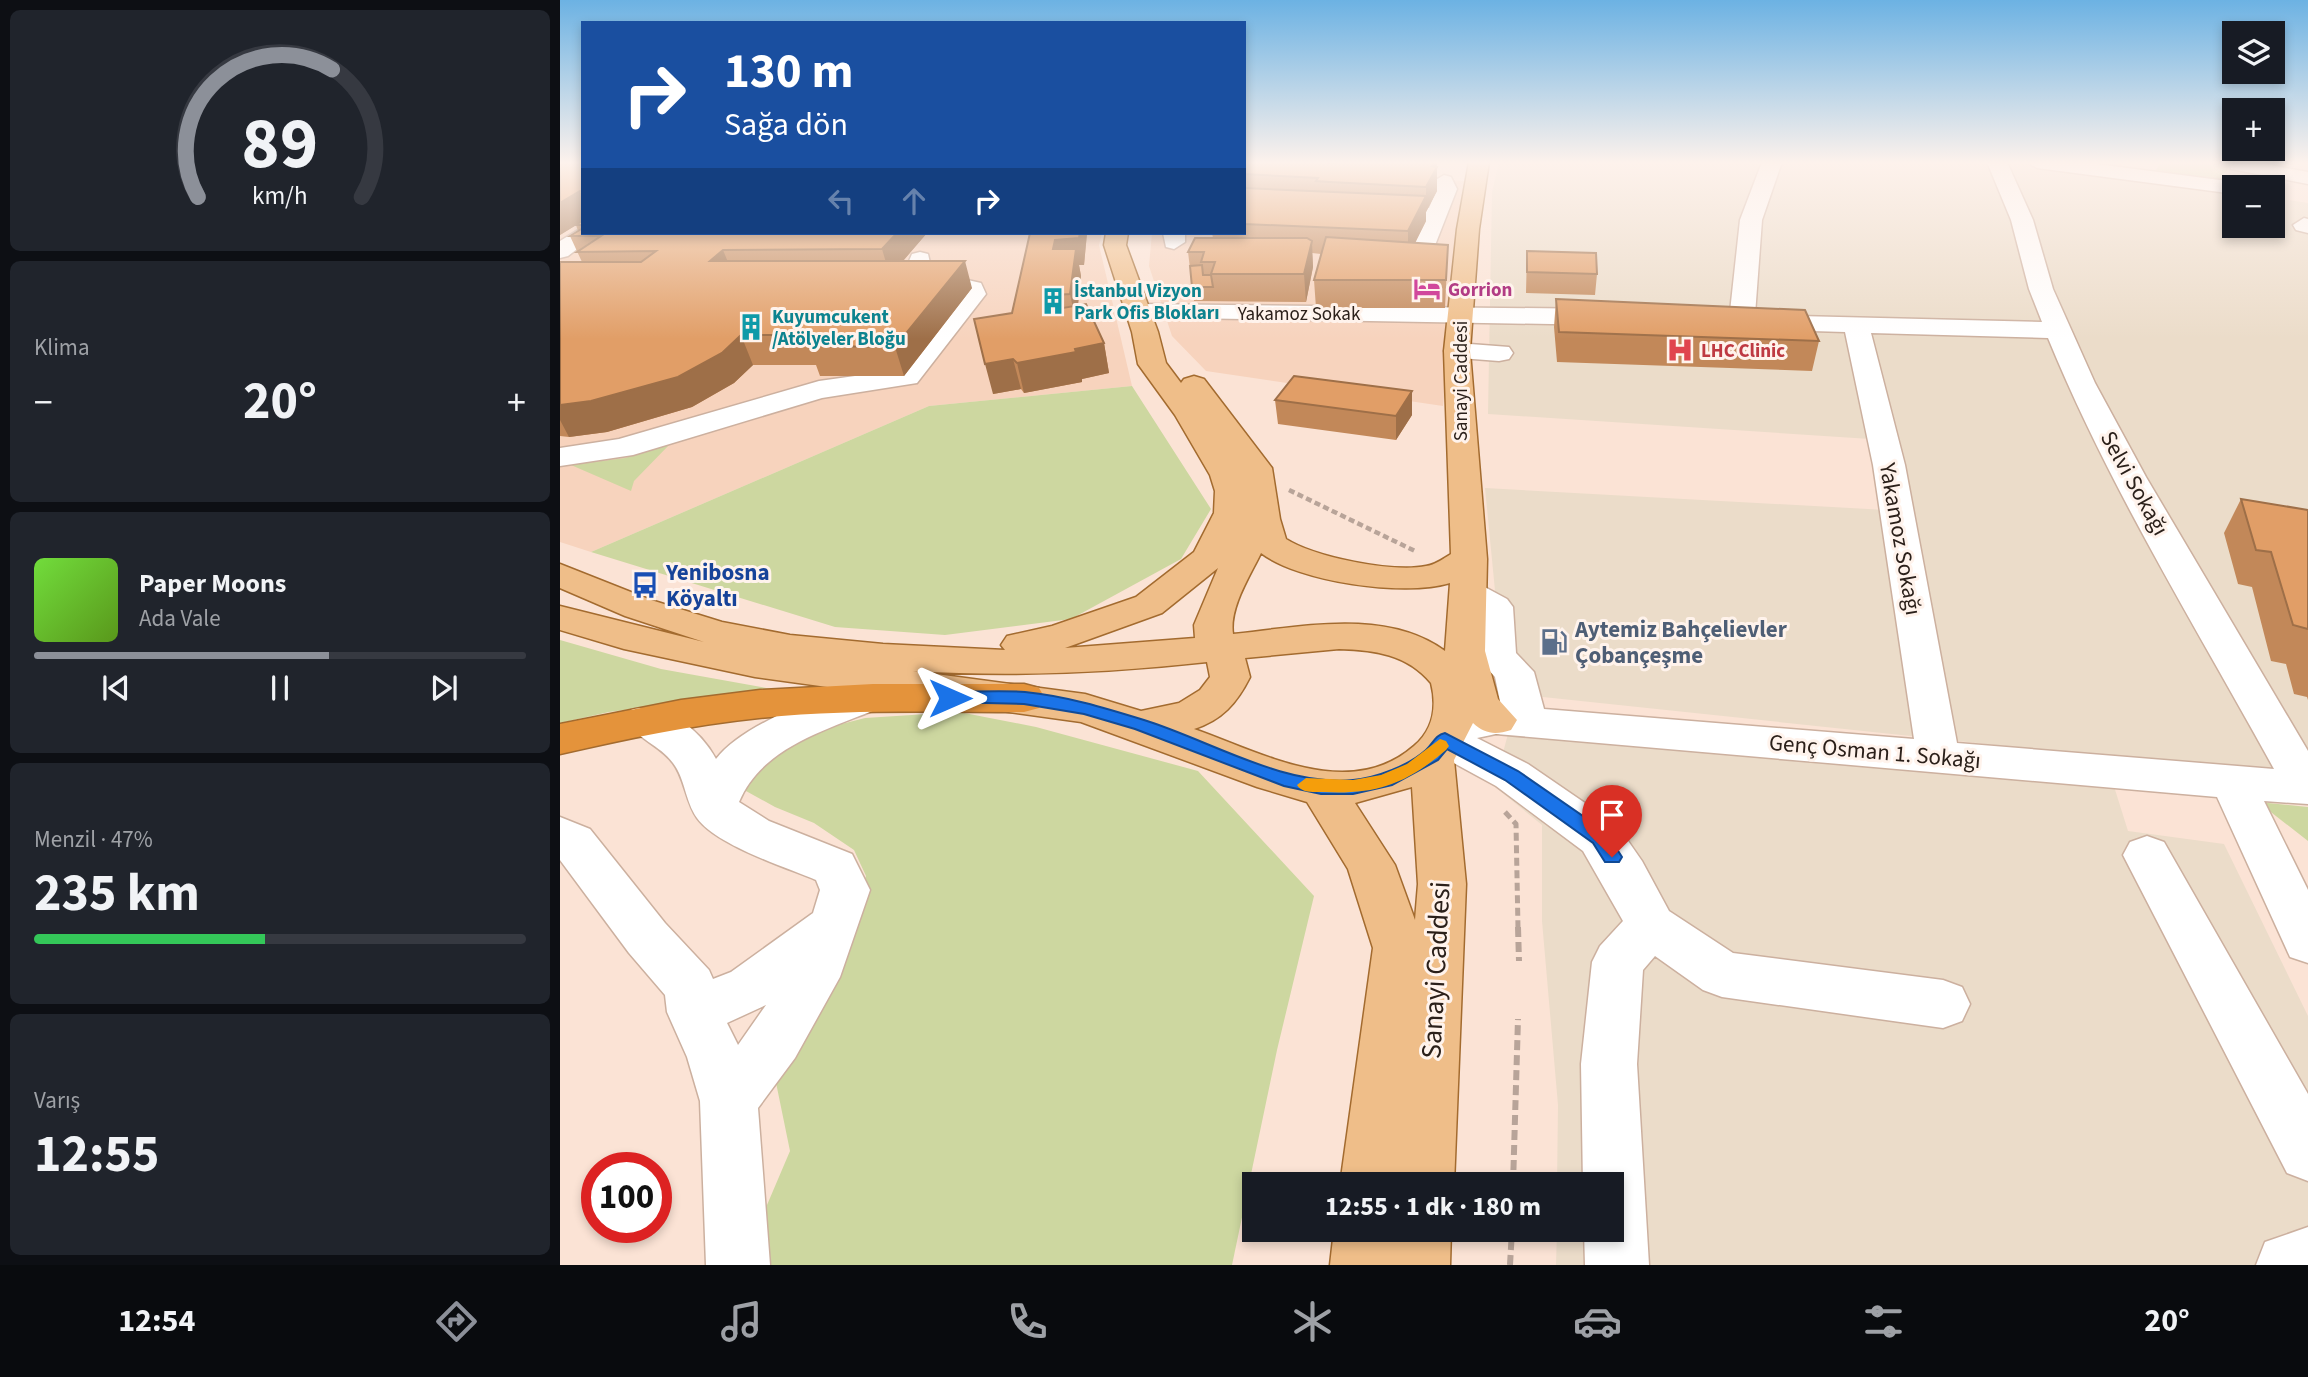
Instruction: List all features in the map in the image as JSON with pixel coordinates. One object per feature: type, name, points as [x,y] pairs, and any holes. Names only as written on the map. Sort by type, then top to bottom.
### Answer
[{"type":"highway","points":[[560,739],[646,720],[724,708],[867,697],[1024,698]]},
{"type":"main road","name":"Sanayi Caddesi","points":[[1468,587],[1457,351],[1469,221]]},
{"type":"main road","points":[[883,657],[1012,647],[1060,637],[1149,605],[1207,559],[1224,531],[1231,513],[1231,491],[1227,475],[1189,414],[1152,365],[1141,322],[1115,245],[1117,235]]},
{"type":"main road","points":[[560,575],[638,608],[716,633],[790,648],[883,657],[1007,662],[1116,659],[1356,635],[1425,634],[1446,628],[1468,587],[1432,577],[1403,578],[1338,568],[1294,558],[1274,546],[1268,535],[1262,498],[1248,453],[1141,322]]},
{"type":"main road","points":[[1141,725],[1190,718],[1213,702],[1230,677],[1227,660],[1216,648],[1213,625],[1262,498]]},
{"type":"main road","points":[[560,618],[631,640],[729,660],[814,674],[1024,698],[1085,708],[1141,725],[1290,781],[1321,788],[1353,787],[1385,781],[1439,747]]},
{"type":"main road","name":"Sanayi Caddesi","points":[[1356,635],[1388,640],[1417,651],[1449,678],[1454,695],[1454,717],[1439,747],[1442,884],[1424,1172]]},
{"type":"main road","name":"Sanayi Caddesi","points":[[1321,788],[1371,865],[1399,948],[1373,1172]]},
{"type":"main road","points":[[1362,1265],[1365,1242]]},
{"type":"main road","points":[[1418,1265],[1419,1242]]},
{"type":"street","points":[[1422,253],[1434,221]]},
{"type":"street","points":[[1742,321],[1751,221]]},
{"type":"street","name":"Selvi Sokağı","points":[[2022,221],[2041,289],[2081,383],[2130,477],[2308,788]]},
{"type":"street","points":[[560,251],[584,235]]},
{"type":"street","points":[[560,457],[622,447],[818,390],[907,377],[974,293],[972,288],[915,272]]},
{"type":"street","points":[[1460,313],[1635,318]]},
{"type":"street","name":"Yakamoz Sokak","points":[[1141,322],[1460,313]]},
{"type":"street","points":[[1715,320],[2058,330]]},
{"type":"street","name":"Yakamoz Sokağı","points":[[1856,324],[1889,465],[1938,757]]},
{"type":"street","points":[[1457,351],[1499,353]]},
{"type":"street","points":[[1468,587],[1494,607],[1497,657],[1514,672],[1511,722]]},
{"type":"street","points":[[714,808],[724,783],[741,759],[763,744],[867,697]]},
{"type":"street","points":[[646,720],[678,742],[694,758],[714,808],[752,834],[835,867],[845,891],[822,961],[775,1040],[729,1101]]},
{"type":"street","name":"Genç Osman 1. Sokağı","points":[[1439,747],[1465,726],[1511,722],[2308,788]]},
{"type":"street","points":[[1439,747],[1466,753],[1512,775],[1600,838],[1625,876],[1651,926],[1722,974],[1943,1004]]},
{"type":"street","points":[[2233,783],[2308,942]]},
{"type":"street","points":[[560,835],[573,842],[647,938],[690,986],[694,1012],[715,1057],[729,1101],[738,1265]]},
{"type":"street","points":[[2147,855],[2308,1152]]},
{"type":"street","points":[[694,1012],[750,988],[833,926]]},
{"type":"street","points":[[1617,1265],[1609,1064],[1618,962],[1651,926]]},
{"type":"street","points":[[2288,1265],[2308,1259]]},
{"type":"path","points":[[1262,498],[1288,489],[1422,555]]},
{"type":"path","points":[[1500,806],[1516,824],[1519,961]]},
{"type":"path","points":[[1513,1172],[1518,1019]]},
{"type":"path","points":[[1510,1265],[1511,1242]]},
{"type":"shaded area","points":[[560,221],[579,221],[581,235],[1102,235],[1099,245],[1132,386],[929,406],[591,552],[560,542]]},
{"type":"shaded area","points":[[1246,221],[1464,221],[1443,406],[1206,371],[1172,336],[1149,266],[1152,235],[1246,235]]},
{"type":"shaded area","points":[[1491,221],[2222,221],[2222,238],[2285,238],[2285,221],[2308,221],[2308,778],[1505,693],[1485,488],[1886,510],[1870,439],[1488,414]]},
{"type":"shaded area","points":[[1508,734],[2112,780],[2128,831],[2224,844],[2308,1016],[2308,1265],[1556,1265],[1557,1242],[1624,1242],[1624,1172],[1557,1172],[1558,1105],[1542,921],[1542,825],[1494,786]]},
{"type":"green space","points":[[1132,386],[1211,509],[1181,559],[1071,619],[945,635],[835,627],[591,552],[929,406]]},
{"type":"green space","points":[[670,444],[634,481],[631,491],[571,465],[625,458]]},
{"type":"green space","points":[[560,640],[661,669],[778,690],[609,712],[560,723]]},
{"type":"green space","points":[[959,712],[1036,727],[1198,771],[1314,896],[1251,1172],[1242,1172],[1242,1217],[1232,1265],[766,1265],[761,1219],[790,1151],[773,1068],[847,930],[866,876],[854,850],[814,823],[775,807],[737,786],[795,736],[865,718]]},
{"type":"green space","points":[[2258,802],[2308,807],[2308,841]]},
{"type":"building","points":[[1246,221],[1413,221],[1408,231],[1246,224]]},
{"type":"building","name":"Kuyumcukent /Atölyeler Bloğu","points":[[581,229],[581,235],[895,235],[882,249],[723,250],[710,261],[965,261],[895,347],[809,346],[820,335],[741,335],[722,353],[678,377],[591,401],[560,405],[560,262],[641,262],[656,251],[577,252],[601,236],[570,236]]},
{"type":"building","points":[[1030,235],[1080,235],[1079,238],[1055,240],[1053,249],[1076,249],[1070,294],[1054,295],[1054,302],[1057,309],[1086,304],[1104,343],[1075,349],[1076,352],[1017,363],[1013,359],[985,364],[974,319],[1012,313]]},
{"type":"building","points":[[1326,237],[1448,245],[1446,280],[1314,280]]},
{"type":"building","points":[[1195,238],[1307,238],[1312,241],[1304,274],[1211,274],[1215,262],[1201,262],[1204,252],[1188,252]]},
{"type":"building","points":[[1527,251],[1596,253],[1597,274],[1527,272]]},
{"type":"building","points":[[1202,265],[1203,275],[1211,275],[1213,287],[1192,287],[1190,266]]},
{"type":"building","points":[[1556,299],[1805,310],[1819,341],[1559,332]]},
{"type":"building","points":[[1294,376],[1412,391],[1396,416],[1275,400]]},
{"type":"building","points":[[2241,499],[2308,510],[2308,629],[2293,625],[2271,552],[2256,550]]},
{"type":"slow traffic","points":[[1306,785],[1321,788],[1353,787],[1385,781],[1413,768],[1440,746]]},
{"type":"place","name":"Gorrion","points":[[1427,289]]},
{"type":"place","name":"İstanbul Vizyon Park Ofis Blokları","points":[[1053,301]]},
{"type":"place","name":"Kuyumcukent /Atölyeler Bloğu","points":[[751,327]]},
{"type":"place","name":"LHC Clinic","points":[[1680,350]]},
{"type":"place","name":"Yenibosna Köyaltı","points":[[645,585]]},
{"type":"place","name":"Aytemiz Bahçelievler Çobançeşme","points":[[1554,642]]},
{"type":"route","points":[[950,698],[1024,698],[1085,708],[1141,725],[1290,781],[1321,788],[1353,787],[1385,781],[1413,768],[1432,755],[1445,739],[1466,753],[1512,775],[1600,838],[1612,857]]}]
